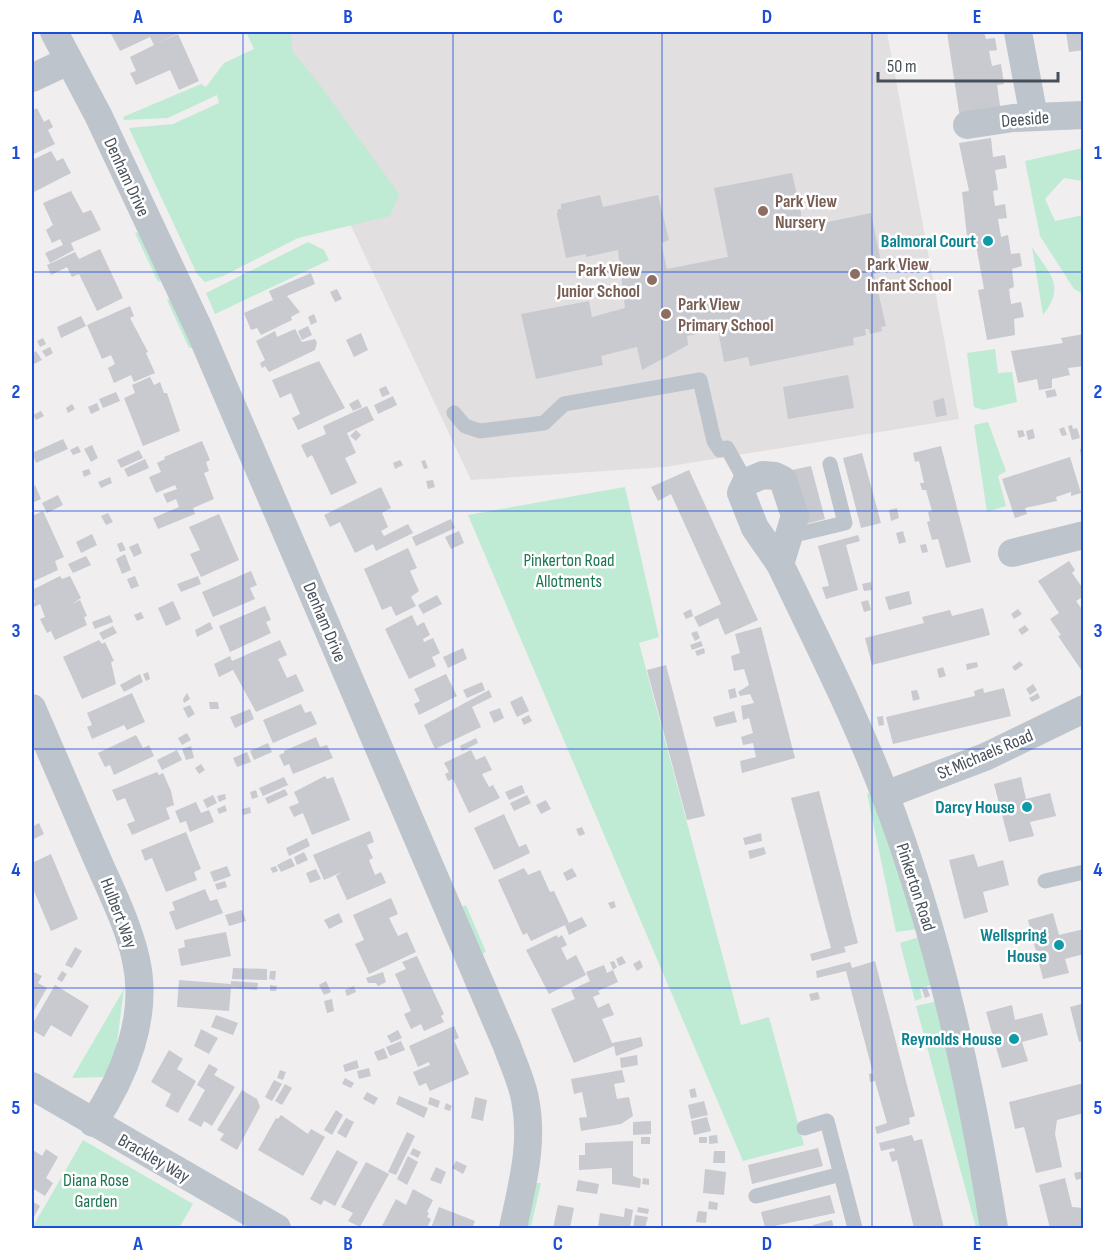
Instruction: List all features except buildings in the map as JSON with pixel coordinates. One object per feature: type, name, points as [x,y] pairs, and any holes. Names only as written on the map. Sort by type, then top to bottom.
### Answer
[{"type":"street","name":"Denham Drive","points":[[54,32],[98,115],[199,329],[507,1046],[525,1098],[529,1129],[528,1161],[513,1228]]},
{"type":"street","points":[[1018,32],[1034,117]]},
{"type":"street","points":[[32,78],[68,61]]},
{"type":"street","name":"Deeside","points":[[967,125],[1034,117],[1083,115]]},
{"type":"street","points":[[746,482],[763,475],[783,480],[795,516],[792,532],[780,564]]},
{"type":"street","name":"Pinkerton Road","points":[[746,482],[741,493],[755,528],[780,564],[842,692],[885,795],[931,930],[954,1016],[994,1228]]},
{"type":"street","points":[[1012,553],[1083,535]]},
{"type":"street","name":"Hulbert Way","points":[[32,708],[125,922],[137,962],[139,991],[137,1026],[127,1058],[93,1123]]},
{"type":"street","name":"St Michaels Road","points":[[885,795],[985,757],[1083,709]]},
{"type":"street","name":"Brackley Way","points":[[32,1086],[278,1228]]},
{"type":"lane","points":[[454,413],[465,426],[480,431],[523,426],[544,423],[564,404],[700,380],[714,441],[720,450],[727,448],[746,482]]},
{"type":"lane","points":[[792,532],[804,533],[845,523],[830,464]]},
{"type":"lane","points":[[1045,881],[1083,872]]},
{"type":"lane","points":[[804,1128],[827,1121],[855,1228]]},
{"type":"lane","points":[[756,1196],[841,1174]]},
{"type":"shaded area","name":"Park View Primary School","points":[[264,32],[887,32],[959,419],[665,467],[471,480],[343,209]]},
{"type":"green space","points":[[246,32],[291,32],[292,51],[317,81],[399,194],[390,216],[298,238],[223,276],[205,282],[197,274],[129,128],[173,124],[219,103],[217,95],[168,118],[124,120],[123,117],[201,84],[206,87],[224,63],[254,49]]},
{"type":"green space","points":[[1083,148],[1083,181],[1064,178],[1045,199],[1055,221],[1083,215],[1083,294],[1074,289],[1040,236],[1025,161]]},
{"type":"green space","points":[[139,232],[161,280],[158,282],[135,233]]},
{"type":"green space","points":[[308,242],[324,250],[329,260],[215,314],[206,293]]},
{"type":"green space","points":[[1032,247],[1053,280],[1054,296],[1043,315]]},
{"type":"green space","points":[[170,299],[192,343],[192,348],[189,348],[167,300]]},
{"type":"green space","points":[[995,349],[998,373],[1012,372],[1017,402],[983,410],[974,407],[967,353]]},
{"type":"green space","points":[[988,422],[1006,471],[998,476],[1006,506],[987,512],[974,425]]},
{"type":"green space","name":"Pinkerton Road Allotments","points":[[625,487],[659,637],[639,643],[741,1025],[769,1017],[804,1145],[743,1161],[468,515]]},
{"type":"green space","points":[[867,793],[872,795],[918,929],[896,932]]},
{"type":"green space","points":[[466,905],[486,952],[481,954],[461,907]]},
{"type":"green space","points":[[919,937],[933,984],[920,989],[922,998],[915,1001],[900,943]]},
{"type":"green space","points":[[124,989],[115,1058],[103,1077],[72,1078]]},
{"type":"green space","points":[[938,1001],[983,1228],[976,1228],[916,1006]]},
{"type":"green space","name":"Diana Rose Garden","points":[[83,1140],[193,1204],[179,1228],[32,1228]]},
{"type":"green space","points":[[536,1183],[541,1183],[532,1222],[530,1228],[524,1228]]},
{"type":"place","name":"Park View Nursery","points":[[763,211]]},
{"type":"place","name":"Balmoral Court","points":[[988,241]]},
{"type":"place","name":"Park View Infant School","points":[[855,274]]},
{"type":"place","name":"Park View Junior School","points":[[652,280]]},
{"type":"place","name":"Park View Primary School","points":[[666,314]]},
{"type":"place","name":"Darcy House","points":[[1027,807]]},
{"type":"place","name":"Wellspring House","points":[[1059,945]]},
{"type":"place","name":"Reynolds House","points":[[1014,1039]]}]
